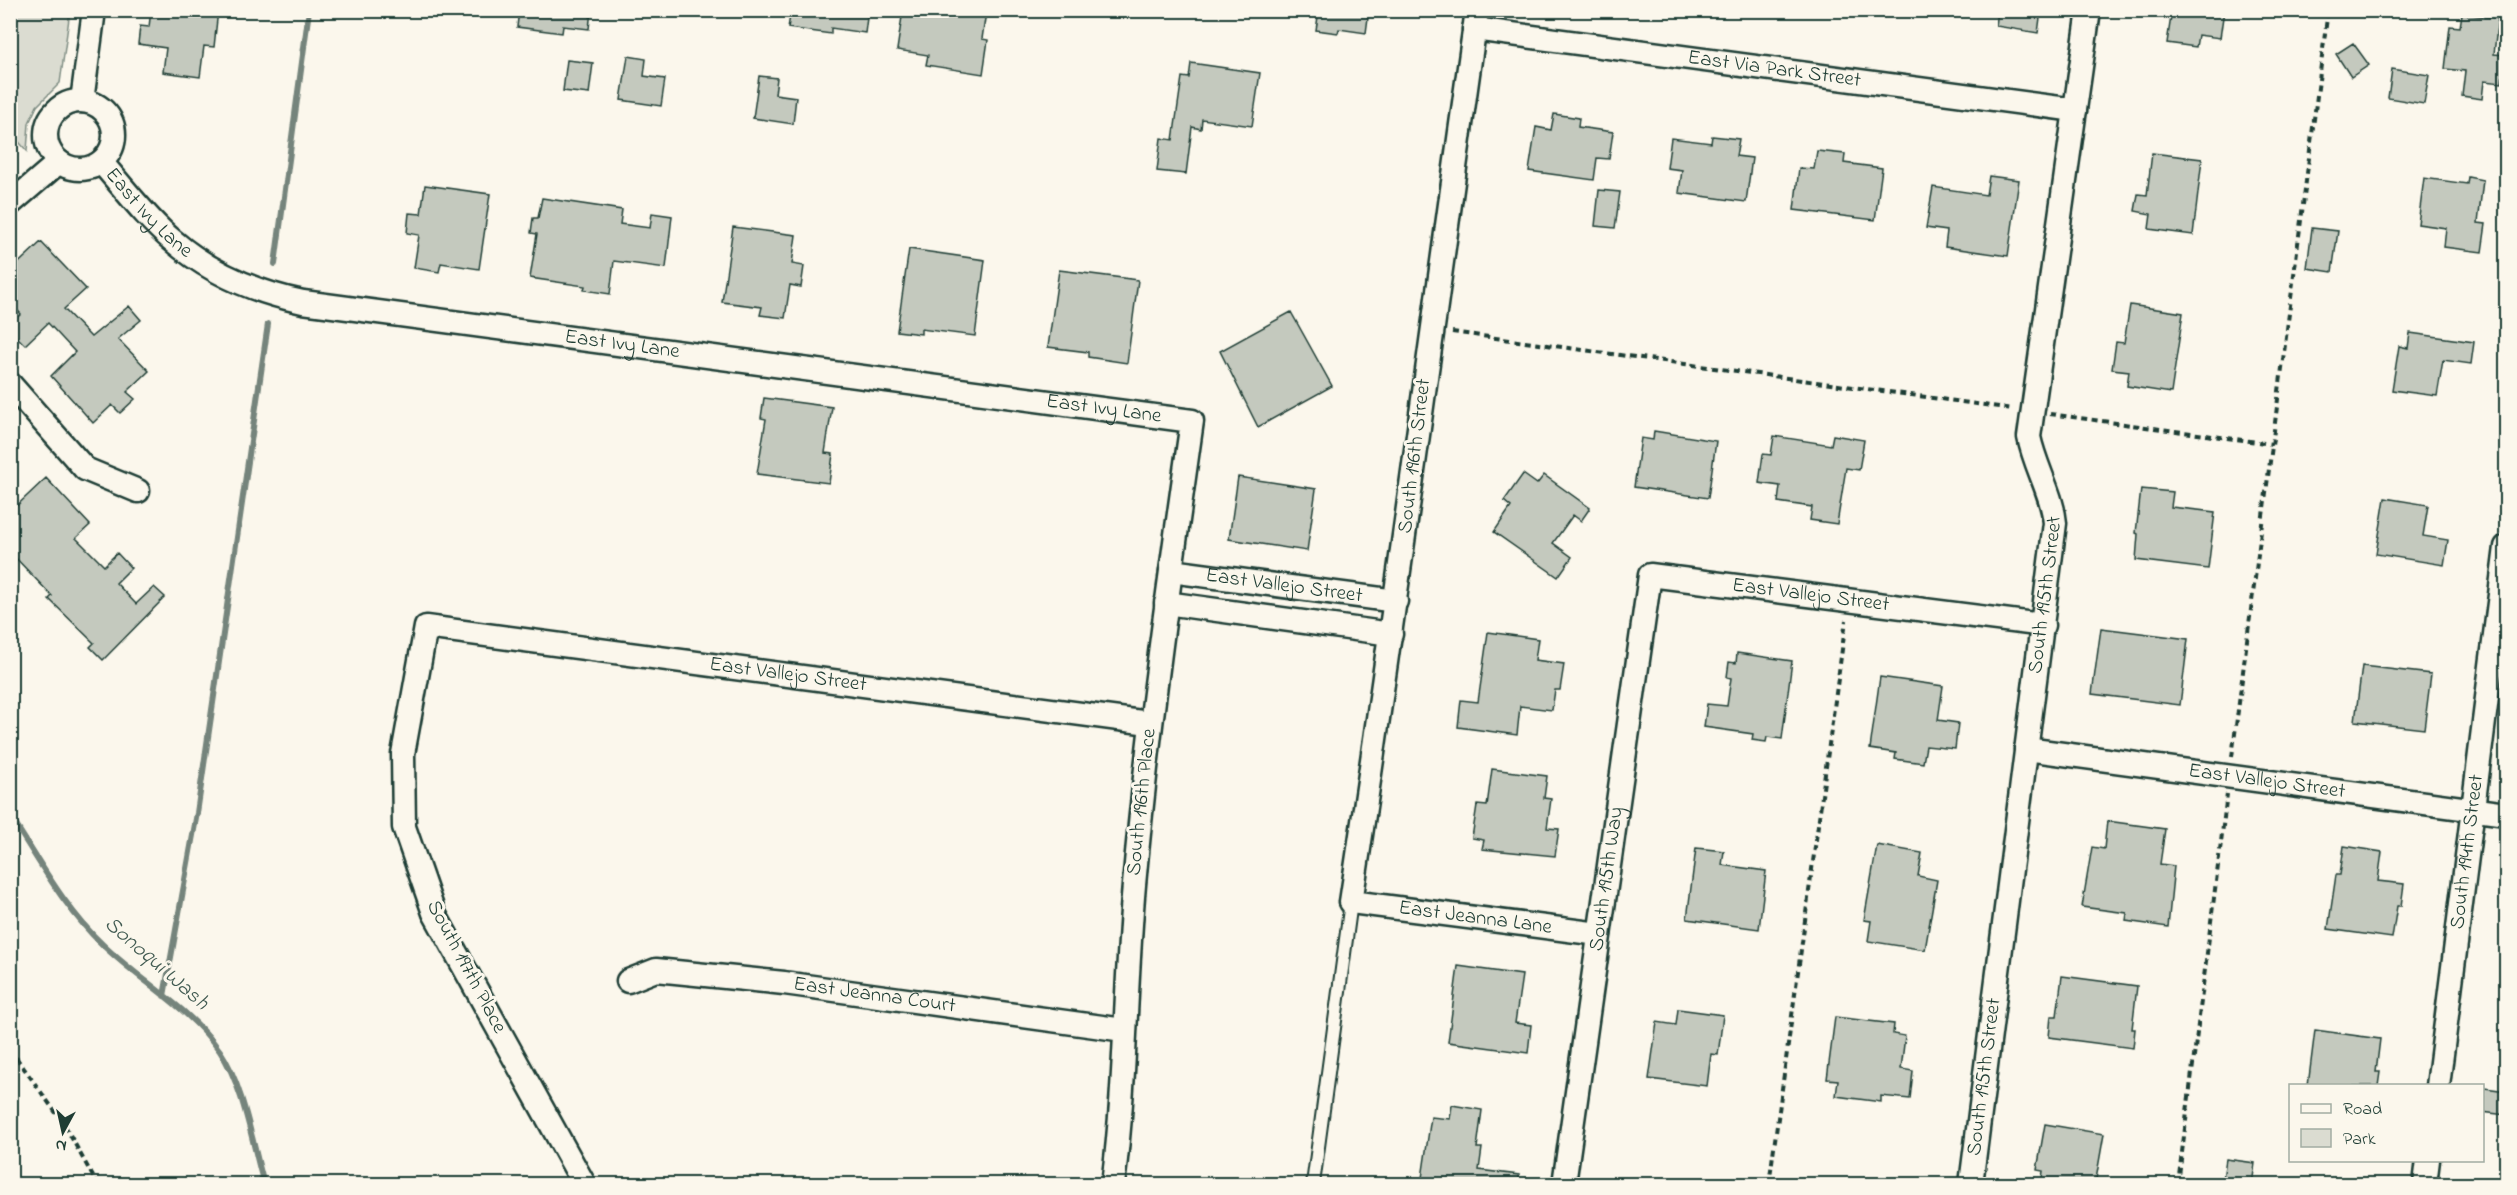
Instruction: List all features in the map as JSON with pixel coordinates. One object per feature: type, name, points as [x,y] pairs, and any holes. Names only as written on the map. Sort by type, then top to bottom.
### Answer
[{"type":"street","points":[[82,101],[94,10]]},
{"type":"street","name":"South 195th Street","points":[[1971,1185],[2055,523],[2053,503],[2033,458],[2029,437],[2031,411],[2089,10]]},
{"type":"street","name":"East Via Park Street","points":[[1476,20],[2075,110]]},
{"type":"street","name":"South 196th Street","points":[[1351,902],[1396,601],[1431,329],[1476,20]]},
{"type":"street","points":[[82,101],[103,110],[110,119],[114,131],[114,142],[109,153],[101,162],[84,169],[74,169],[59,162],[51,153],[47,145],[47,126],[56,111],[64,105],[82,101]]},
{"type":"street","points":[[10,204],[59,162]]},
{"type":"street","name":"East Ivy Lane","points":[[101,162],[171,239],[197,259],[224,275],[276,297],[303,303],[1192,421]]},
{"type":"street","points":[[10,384],[85,469],[138,491]]},
{"type":"street","name":"South 196th Place","points":[[1113,1185],[1119,1141],[1134,885],[1149,723],[1192,421]]},
{"type":"street","name":"South 194th Street","points":[[2438,1084],[2506,547]]},
{"type":"street","name":"East Vallejo Street","points":[[1171,571],[1396,601]]},
{"type":"street","name":"East Vallejo Street","points":[[1650,575],[2043,625]]},
{"type":"street","name":"South 195th Way","points":[[1564,1185],[1650,575]]},
{"type":"street","points":[[1233,612],[1238,580]]},
{"type":"street","name":"East Vallejo Street","points":[[1166,603],[1391,634]]},
{"type":"street","name":"East Vallejo Street","points":[[426,627],[1149,723]]},
{"type":"street","name":"South 197th Place","points":[[426,627],[404,754],[404,827],[435,913],[584,1185]]},
{"type":"street","name":"East Vallejo Street","points":[[2026,749],[2506,814]]},
{"type":"street","name":"East Jeanna Lane","points":[[1351,902],[1599,934]]},
{"type":"street","name":"East Jeanna Court","points":[[628,981],[656,970],[784,983],[1124,1030]]},
{"type":"street","points":[[2425,1185],[2428,1162]]},
{"type":"lane","points":[[1313,1185],[1351,902]]},
{"type":"path","points":[[2178,1185],[2328,10]]},
{"type":"path","points":[[1431,329],[2272,444]]},
{"type":"path","points":[[1769,1185],[1848,601]]},
{"type":"path","points":[[10,1049],[64,1125],[97,1185]]},
{"type":"green space","points":[[10,11],[70,11],[60,83],[37,106],[29,123],[27,151],[11,133]]},
{"type":"building","points":[[151,10],[218,10],[214,47],[204,46],[200,77],[163,72],[166,48],[138,44],[140,26],[149,27]]},
{"type":"building","points":[[519,10],[591,10],[589,29],[563,26],[562,33],[517,27]]},
{"type":"building","points":[[791,10],[868,10],[865,33],[831,28],[831,34],[788,28]]},
{"type":"building","points":[[903,10],[986,12],[982,39],[988,40],[983,74],[926,65],[928,55],[897,50]]},
{"type":"building","points":[[1319,10],[1369,10],[1366,33],[1339,29],[1338,33],[1316,30]]},
{"type":"building","points":[[1998,10],[2041,10],[2038,33],[1996,26]]},
{"type":"building","points":[[2172,10],[2224,10],[2220,38],[2198,35],[2196,47],[2167,43]]},
{"type":"building","points":[[2462,14],[2498,18],[2494,54],[2505,55],[2502,83],[2484,81],[2482,99],[2462,96],[2465,71],[2445,69],[2450,26],[2460,27]]},
{"type":"building","points":[[2353,43],[2369,65],[2351,77],[2336,54]]},
{"type":"building","points":[[628,56],[646,59],[644,76],[665,79],[661,106],[621,100]]},
{"type":"building","points":[[567,60],[593,63],[589,94],[563,91]]},
{"type":"building","points":[[1191,63],[1260,73],[1252,126],[1202,119],[1201,129],[1192,127],[1186,174],[1157,171],[1161,138],[1173,140],[1182,77],[1189,78]]},
{"type":"building","points":[[2392,69],[2429,75],[2424,104],[2388,98]]},
{"type":"building","points":[[759,76],[777,78],[775,94],[796,97],[793,124],[753,118]]},
{"type":"building","points":[[1554,114],[1579,118],[1578,127],[1613,132],[1609,159],[1597,158],[1594,180],[1529,171],[1536,127],[1551,130]]},
{"type":"building","points":[[1712,136],[1739,139],[1736,156],[1752,158],[1746,202],[1679,193],[1682,170],[1667,168],[1671,138],[1711,143]]},
{"type":"building","points":[[1817,151],[1845,154],[1844,163],[1882,168],[1875,220],[1794,210],[1799,168],[1814,169]]},
{"type":"building","points":[[2152,153],[2202,159],[2193,235],[2149,229],[2151,214],[2135,211],[2138,194],[2147,195]]},
{"type":"building","points":[[1989,176],[2019,180],[2008,256],[1945,247],[1947,231],[1926,228],[1933,187],[1986,195]]},
{"type":"building","points":[[2468,177],[2483,180],[2478,223],[2486,224],[2482,252],[2444,247],[2446,228],[2418,224],[2424,178],[2467,184]]},
{"type":"building","points":[[425,185],[490,194],[479,269],[441,263],[439,272],[414,268],[419,235],[407,233],[409,213],[421,214]]},
{"type":"building","points":[[1599,190],[1620,192],[1615,228],[1595,226]]},
{"type":"building","points":[[542,198],[622,210],[620,224],[650,228],[652,213],[672,216],[666,268],[614,261],[610,294],[584,290],[585,286],[530,278],[537,234],[531,233],[533,218],[538,218]]},
{"type":"building","points":[[733,227],[796,235],[792,264],[804,266],[801,287],[790,285],[785,318],[760,315],[762,307],[722,302]]},
{"type":"building","points":[[2312,228],[2338,231],[2332,272],[2307,268]]},
{"type":"building","points":[[41,242],[86,289],[64,309],[91,337],[129,306],[141,320],[118,339],[149,371],[127,392],[135,399],[120,413],[112,405],[93,423],[51,376],[75,352],[48,323],[25,345],[10,330],[10,324],[21,314],[10,303],[10,271]]},
{"type":"building","points":[[909,249],[985,260],[975,336],[921,329],[921,334],[897,331]]},
{"type":"building","points":[[1059,270],[1138,280],[1127,363],[1088,357],[1088,352],[1048,347]]},
{"type":"building","points":[[2130,305],[2183,313],[2171,393],[2127,386],[2129,371],[2112,369],[2116,342],[2124,343]]},
{"type":"building","points":[[1291,312],[1332,386],[1258,427],[1220,351]]},
{"type":"building","points":[[2410,333],[2474,342],[2471,364],[2443,360],[2437,396],[2392,390],[2399,346],[2408,348]]},
{"type":"building","points":[[764,398],[832,407],[825,453],[833,454],[829,483],[757,474],[766,419],[761,418]]},
{"type":"building","points":[[1654,431],[1716,441],[1708,498],[1634,487],[1641,438],[1653,440]]},
{"type":"building","points":[[1833,435],[1864,440],[1859,470],[1846,468],[1837,524],[1810,520],[1812,507],[1778,502],[1780,486],[1759,483],[1763,454],[1771,455],[1774,436],[1831,445]]},
{"type":"building","points":[[1523,474],[1537,484],[1544,475],[1590,508],[1581,521],[1573,515],[1553,543],[1572,557],[1558,577],[1494,532],[1511,507],[1504,501]]},
{"type":"building","points":[[1238,477],[1316,489],[1307,551],[1229,539]]},
{"type":"building","points":[[46,478],[90,525],[76,538],[104,566],[117,553],[131,568],[116,583],[136,604],[154,587],[165,597],[103,660],[90,647],[94,643],[49,599],[52,596],[10,552],[10,512]]},
{"type":"building","points":[[2141,489],[2173,492],[2171,507],[2215,512],[2208,569],[2136,560],[2138,534],[2136,533]]},
{"type":"building","points":[[2385,498],[2428,505],[2423,536],[2448,540],[2444,565],[2376,554]]},
{"type":"building","points":[[2101,628],[2188,639],[2180,705],[2092,694]]},
{"type":"building","points":[[1488,632],[1538,639],[1535,660],[1564,664],[1560,690],[1555,690],[1552,710],[1520,706],[1517,735],[1458,727],[1461,700],[1478,702]]},
{"type":"building","points":[[1737,653],[1792,661],[1782,739],[1767,737],[1766,742],[1752,740],[1753,734],[1704,727],[1707,704],[1727,706],[1731,678],[1727,677],[1729,662],[1736,663]]},
{"type":"building","points":[[2362,666],[2431,674],[2424,729],[2355,721]]},
{"type":"building","points":[[1880,677],[1943,686],[1938,720],[1958,723],[1955,749],[1926,746],[1923,763],[1895,759],[1896,753],[1870,749]]},
{"type":"building","points":[[1492,769],[1547,776],[1544,798],[1551,799],[1547,828],[1559,829],[1555,856],[1482,849],[1484,840],[1472,838],[1477,805],[1487,806]]},
{"type":"building","points":[[2107,821],[2165,829],[2160,864],[2174,866],[2168,927],[2126,921],[2127,913],[2082,907],[2092,847],[2104,849]]},
{"type":"building","points":[[1877,845],[1922,853],[1918,876],[1937,880],[1925,950],[1868,941],[1871,921],[1864,920]]},
{"type":"building","points":[[2344,846],[2382,852],[2378,881],[2404,884],[2401,906],[2397,906],[2392,938],[2328,929],[2336,875],[2340,875]]},
{"type":"building","points":[[1696,848],[1724,851],[1722,865],[1766,871],[1759,929],[1687,919]]},
{"type":"building","points":[[1458,966],[1522,975],[1515,1023],[1531,1025],[1528,1053],[1448,1042]]},
{"type":"building","points":[[2062,976],[2137,986],[2132,1029],[2135,1029],[2133,1048],[2049,1037],[2051,1016],[2057,1016]]},
{"type":"building","points":[[1678,1009],[1723,1015],[1718,1055],[1711,1054],[1707,1086],[1649,1079],[1657,1022],[1676,1025]]},
{"type":"building","points":[[1835,1017],[1894,1024],[1893,1034],[1905,1036],[1901,1069],[1913,1071],[1910,1099],[1881,1096],[1881,1102],[1836,1096],[1838,1080],[1827,1079]]},
{"type":"building","points":[[2315,1030],[2380,1039],[2376,1072],[2380,1072],[2378,1084],[2308,1084]]},
{"type":"building","points":[[2485,1088],[2506,1091],[2506,1115],[2484,1112]]},
{"type":"building","points":[[1452,1105],[1482,1110],[1477,1148],[1482,1148],[1479,1170],[1519,1175],[1519,1185],[1421,1185],[1431,1117],[1450,1119]]},
{"type":"building","points":[[2045,1124],[2104,1134],[2095,1185],[2041,1185],[2043,1171],[2037,1170]]},
{"type":"building","points":[[2226,1159],[2255,1163],[2252,1185],[2222,1185]]},
{"type":"waterway","points":[[275,264],[309,10]]},
{"type":"waterway","points":[[164,996],[197,813],[268,324]]},
{"type":"waterway","name":"Sonoqui Wash","points":[[10,816],[53,883],[89,931],[194,1021],[220,1051],[241,1098],[264,1184]]}]
